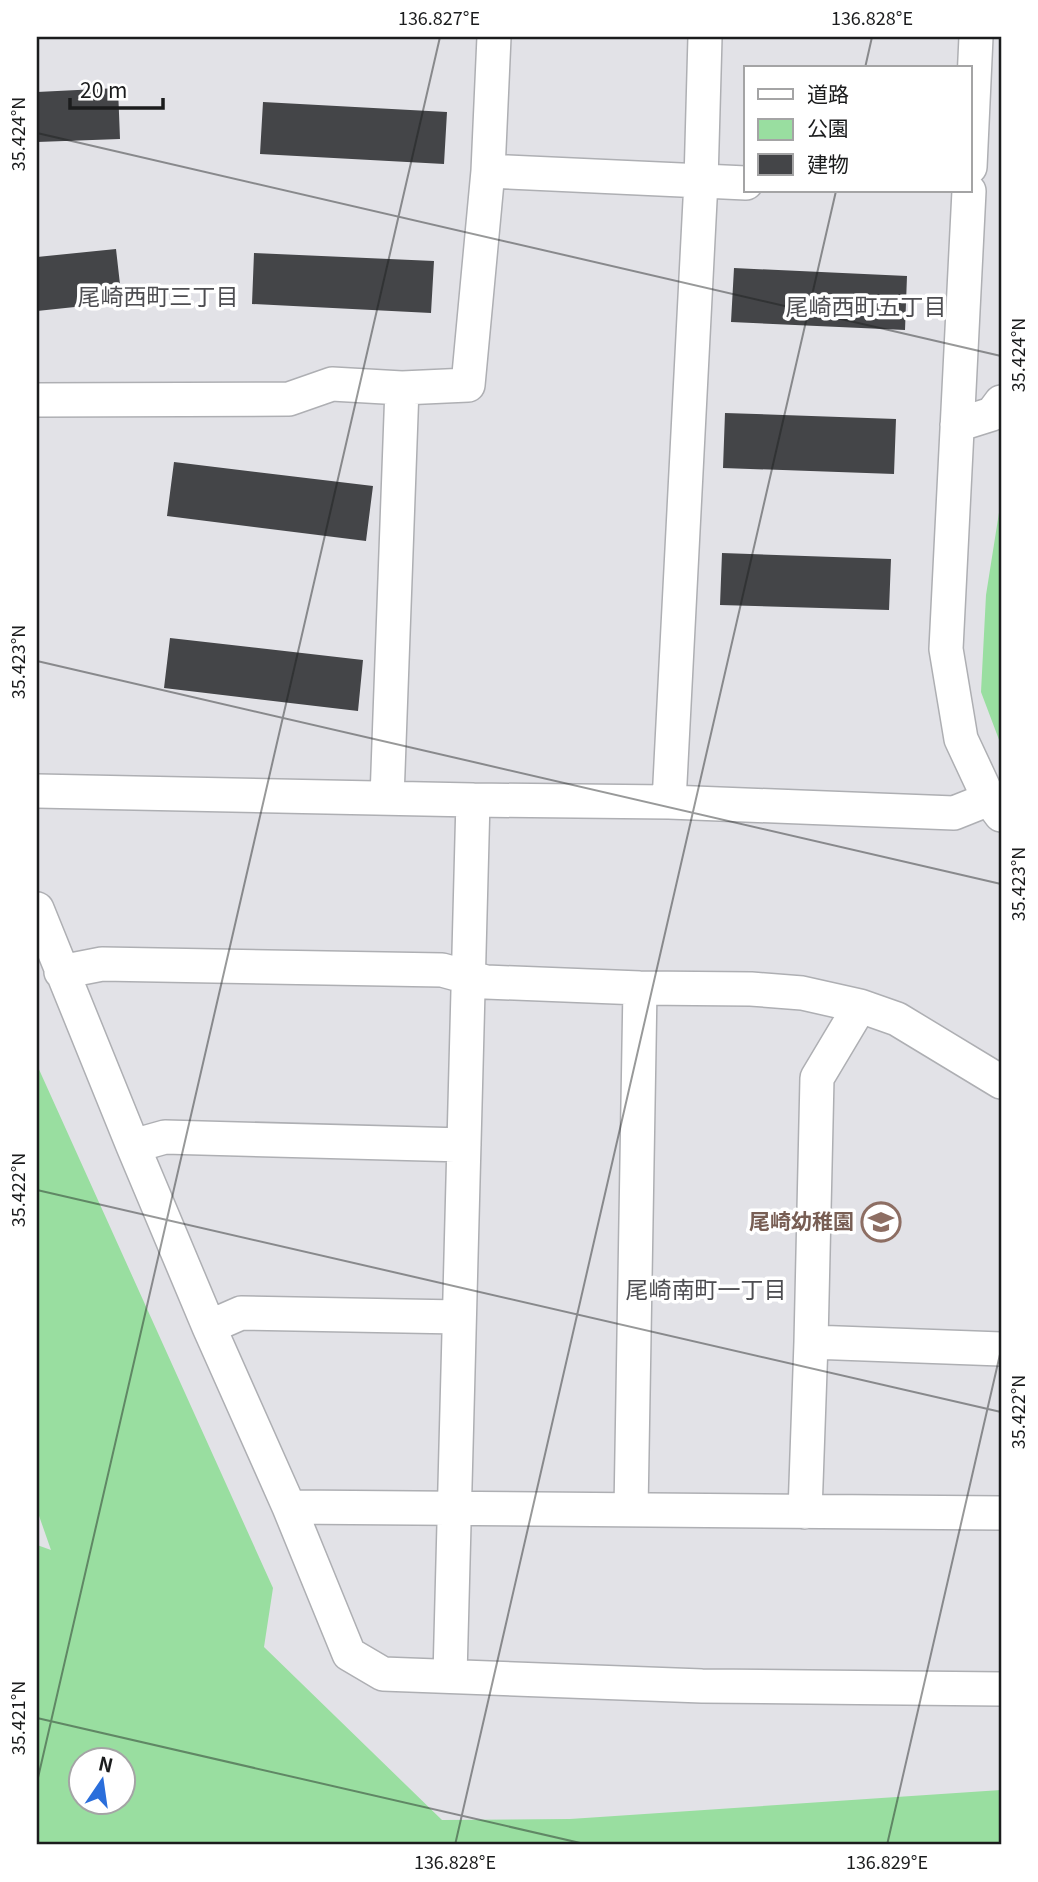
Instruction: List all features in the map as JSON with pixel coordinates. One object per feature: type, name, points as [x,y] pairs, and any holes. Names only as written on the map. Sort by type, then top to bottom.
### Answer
[{"type":"street","points":[[37,400],[289,399],[332,384],[402,388],[468,385],[488,171],[494,37]]},
{"type":"street","points":[[669,802],[701,181],[705,37]]},
{"type":"street","points":[[972,124],[976,37]]},
{"type":"street","points":[[488,171],[744,183]]},
{"type":"street","points":[[37,792],[669,802],[954,813],[995,807],[961,739],[946,649],[969,192]]},
{"type":"street","points":[[387,798],[402,388]]},
{"type":"street","points":[[957,425],[992,414],[1001,402]]},
{"type":"street","points":[[450,1676],[473,800]]},
{"type":"street","points":[[37,909],[133,1146],[289,1507],[349,1654],[383,1674],[702,1686],[1001,1689]]},
{"type":"street","points":[[61,972],[102,964],[442,970],[486,982],[751,989],[802,993],[860,1006],[897,1019],[1001,1082]]},
{"type":"street","points":[[631,1510],[640,988]]},
{"type":"street","points":[[805,1512],[817,1078],[860,1006]]},
{"type":"street","points":[[133,1146],[165,1137],[464,1145]]},
{"type":"street","points":[[209,1326],[241,1313],[459,1317]]},
{"type":"street","points":[[811,1342],[1001,1349]]},
{"type":"street","points":[[289,1507],[1001,1513]]},
{"type":"green space","points":[[1001,500],[1001,745],[981,692],[986,595]]},
{"type":"green space","points":[[37,1065],[273,1588],[264,1647],[442,1820],[570,1819],[1001,1790],[1001,1845],[37,1845],[37,1545],[51,1550],[37,1510]]},
{"type":"building","points":[[118,88],[120,139],[37,142],[37,92]]},
{"type":"building","points":[[263,102],[447,112],[444,164],[260,154]]},
{"type":"building","points":[[116,249],[122,302],[37,311],[37,257]]},
{"type":"building","points":[[254,253],[434,261],[431,313],[252,304]]},
{"type":"building","points":[[734,268],[907,276],[905,330],[731,322]]},
{"type":"building","points":[[725,413],[896,419],[894,474],[723,468]]},
{"type":"building","points":[[174,462],[373,486],[366,541],[167,516]]},
{"type":"building","points":[[722,553],[891,559],[889,610],[720,605]]},
{"type":"building","points":[[170,638],[363,660],[358,711],[164,688]]},
{"type":"place","name":"尾崎幼稚園","points":[[881,1222]]},
{"type":"district","name":"尾崎西町三丁目","points":[[158,297]]},
{"type":"district","name":"尾崎西町五丁目","points":[[866,307]]},
{"type":"district","name":"尾崎南町一丁目","points":[[706,1290]]}]
